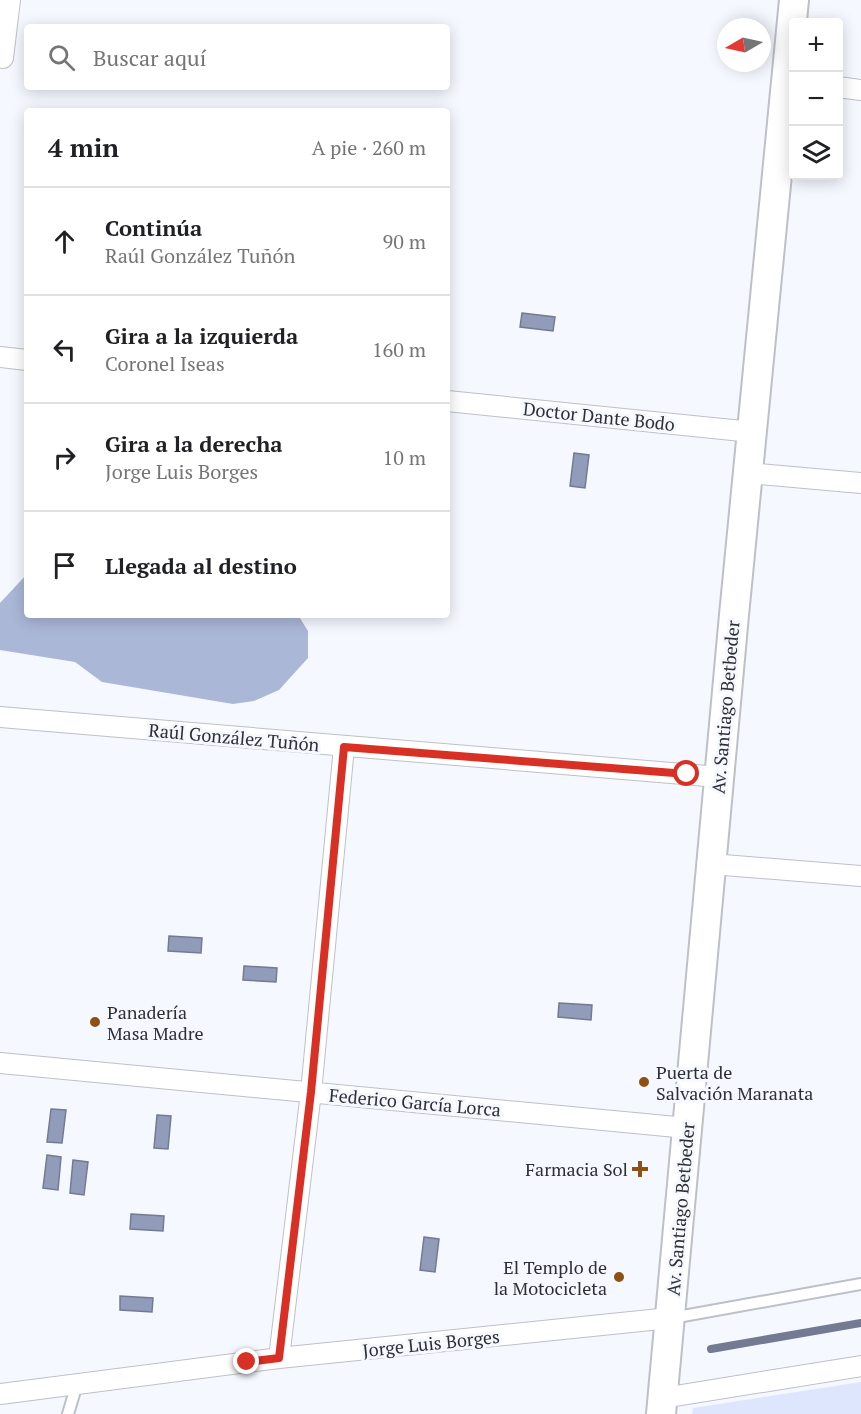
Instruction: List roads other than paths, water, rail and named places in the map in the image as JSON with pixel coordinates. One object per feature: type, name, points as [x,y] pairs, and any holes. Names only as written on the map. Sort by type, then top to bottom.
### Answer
[{"type":"main road","name":"Av. Santiago Betbeder","points":[[791,72],[794,0]]},
{"type":"main road","name":"Av. Santiago Betbeder","points":[[662,1406],[748,473],[789,92]]},
{"type":"street","points":[[3,58],[10,0]]},
{"type":"street","points":[[843,88],[861,90]]},
{"type":"street","points":[[0,357],[24,360]]},
{"type":"street","name":"Doctor Dante Bodo","points":[[450,401],[752,432]]},
{"type":"street","points":[[748,473],[861,483]]},
{"type":"street","name":"Raúl González Tuñón","points":[[0,717],[719,777]]},
{"type":"street","points":[[279,1358],[311,1092],[344,747]]},
{"type":"street","points":[[711,864],[861,876]]},
{"type":"street","name":"Federico García Lorca","points":[[0,1063],[687,1128]]},
{"type":"street","name":"Jorge Luis Borges","points":[[0,1394],[279,1358],[670,1318]]},
{"type":"street","points":[[662,1406],[861,1366]]},
{"type":"lane","name":"Jorge Luis Borges","points":[[670,1318],[861,1284]]},
{"type":"lane","points":[[68,1414],[77,1384]]},
{"type":"waterway","points":[[711,1349],[861,1323]]},
{"type":"place","name":"Panadería Masa Madre","points":[[95,1022]]},
{"type":"place","name":"Puerta de Salvación Maranata","points":[[644,1082]]},
{"type":"place","name":"Farmacia Sol","points":[[640,1169]]},
{"type":"place","name":"El Templo de la Motocicleta","points":[[619,1277]]}]
